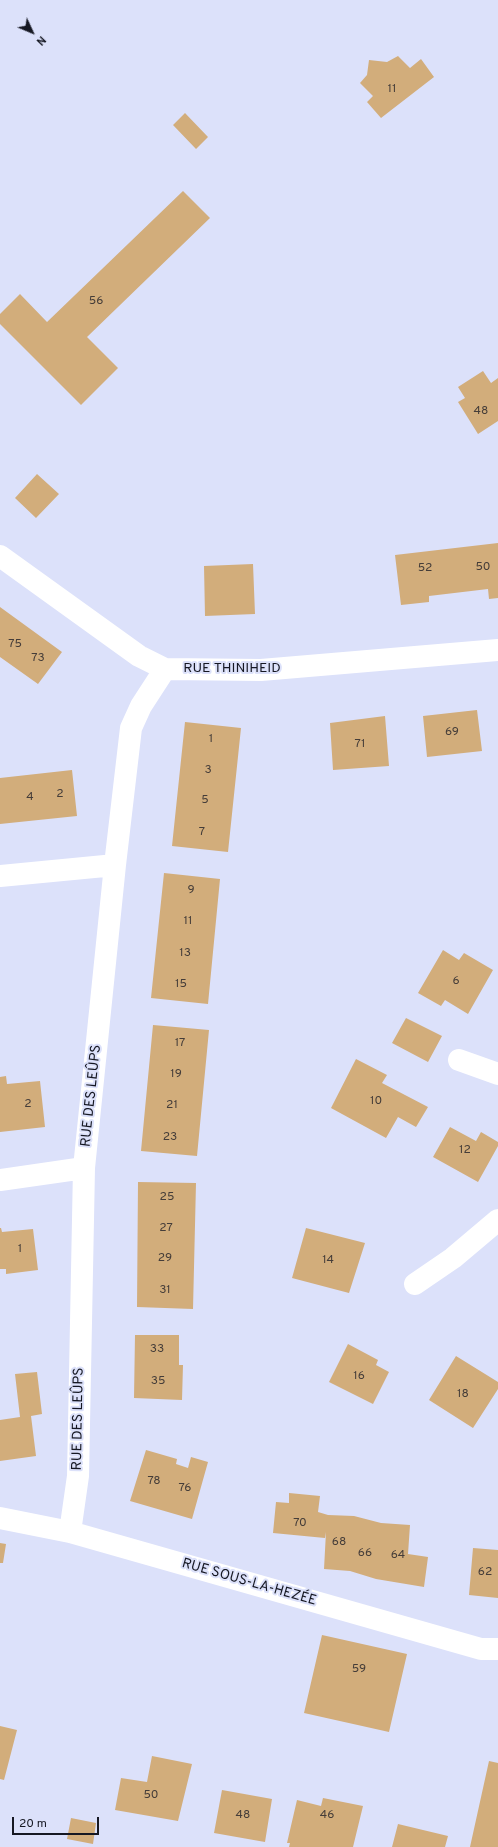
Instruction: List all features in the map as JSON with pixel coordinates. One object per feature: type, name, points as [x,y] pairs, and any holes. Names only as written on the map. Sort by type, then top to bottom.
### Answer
[{"type":"street","name":"RUE THINIHEID","points":[[0,556],[139,656],[165,669],[261,670],[498,650]]},
{"type":"street","name":"RUE DES LEÛPS","points":[[70,1532],[78,1476],[84,1168],[115,865],[131,728],[141,706],[165,669]]},
{"type":"street","points":[[0,876],[115,865]]},
{"type":"street","points":[[459,1060],[498,1074]]},
{"type":"street","points":[[0,1180],[84,1168]]},
{"type":"street","points":[[415,1284],[453,1258],[498,1220]]},
{"type":"street","name":"RUE SOUS-LA-HEZÉE","points":[[0,1518],[70,1532],[489,1649]]},
{"type":"street","points":[[489,1649],[498,1665]]},
{"type":"building","points":[[398,56],[410,68],[421,59],[434,77],[381,118],[367,102],[373,96],[360,83],[367,75],[369,60],[387,62]]},
{"type":"building","points":[[185,113],[208,137],[196,149],[173,125]]},
{"type":"building","points":[[183,191],[210,218],[87,337],[118,368],[81,405],[0,324],[0,314],[20,294],[47,322]]},
{"type":"building","points":[[483,371],[491,383],[498,378],[498,421],[478,434],[458,402],[465,398],[458,387]]},
{"type":"building","points":[[37,474],[59,494],[36,518],[15,498]]},
{"type":"building","points":[[498,543],[498,598],[489,599],[488,589],[429,596],[429,602],[401,605],[395,555]]},
{"type":"building","points":[[253,564],[255,614],[205,616],[204,566]]},
{"type":"building","points":[[0,607],[62,652],[38,684],[0,657]]},
{"type":"building","points":[[477,710],[482,751],[427,757],[423,716]]},
{"type":"building","points":[[385,716],[389,766],[333,770],[330,723]]},
{"type":"building","points":[[185,722],[241,728],[228,852],[172,846]]},
{"type":"building","points":[[72,770],[77,816],[0,824],[0,778]]},
{"type":"building","points":[[164,873],[220,879],[208,1004],[151,998]]},
{"type":"building","points":[[443,950],[459,960],[464,953],[493,970],[468,1014],[445,1000],[441,1006],[418,993]]},
{"type":"building","points":[[406,1018],[442,1036],[428,1062],[392,1043]]},
{"type":"building","points":[[153,1025],[209,1030],[197,1156],[141,1151]]},
{"type":"building","points":[[356,1059],[387,1075],[382,1083],[428,1107],[416,1127],[398,1117],[386,1138],[331,1108]]},
{"type":"building","points":[[6,1076],[7,1084],[40,1081],[45,1127],[0,1132],[0,1077]]},
{"type":"building","points":[[450,1127],[476,1141],[481,1132],[498,1142],[498,1146],[478,1182],[433,1157]]},
{"type":"building","points":[[138,1182],[196,1183],[193,1309],[137,1307]]},
{"type":"building","points":[[0,1228],[2,1232],[33,1229],[38,1270],[6,1274],[6,1269],[0,1269]]},
{"type":"building","points":[[306,1228],[365,1243],[349,1293],[292,1278]]},
{"type":"building","points":[[135,1335],[179,1335],[179,1365],[183,1365],[182,1400],[134,1398]]},
{"type":"building","points":[[348,1344],[378,1360],[376,1365],[389,1372],[373,1404],[329,1382]]},
{"type":"building","points":[[456,1356],[498,1382],[498,1389],[473,1428],[429,1400]]},
{"type":"building","points":[[37,1372],[42,1414],[31,1416],[36,1456],[0,1461],[0,1420],[20,1417],[15,1374]]},
{"type":"building","points":[[146,1450],[177,1459],[176,1464],[188,1468],[191,1457],[208,1462],[192,1519],[130,1501]]},
{"type":"building","points":[[289,1493],[320,1496],[318,1512],[328,1515],[354,1516],[381,1523],[410,1525],[408,1554],[428,1557],[424,1587],[376,1579],[350,1571],[324,1569],[326,1532],[325,1538],[273,1533],[276,1502],[289,1503]]},
{"type":"building","points":[[0,1543],[6,1544],[3,1563],[0,1563]]},
{"type":"building","points":[[473,1548],[498,1550],[498,1598],[469,1595]]},
{"type":"building","points":[[322,1635],[407,1654],[389,1732],[304,1713]]},
{"type":"building","points":[[0,1726],[17,1730],[4,1780],[0,1779]]},
{"type":"building","points":[[152,1756],[192,1764],[178,1821],[115,1810],[121,1778],[147,1782]]},
{"type":"building","points":[[489,1761],[498,1763],[498,1847],[470,1847]]},
{"type":"building","points":[[222,1790],[272,1799],[265,1842],[214,1833]]},
{"type":"building","points":[[323,1798],[363,1806],[353,1847],[289,1847],[290,1843],[287,1843],[297,1800],[321,1806]]},
{"type":"building","points":[[71,1818],[96,1823],[93,1844],[67,1839]]},
{"type":"building","points":[[398,1824],[448,1836],[445,1847],[392,1847]]}]
